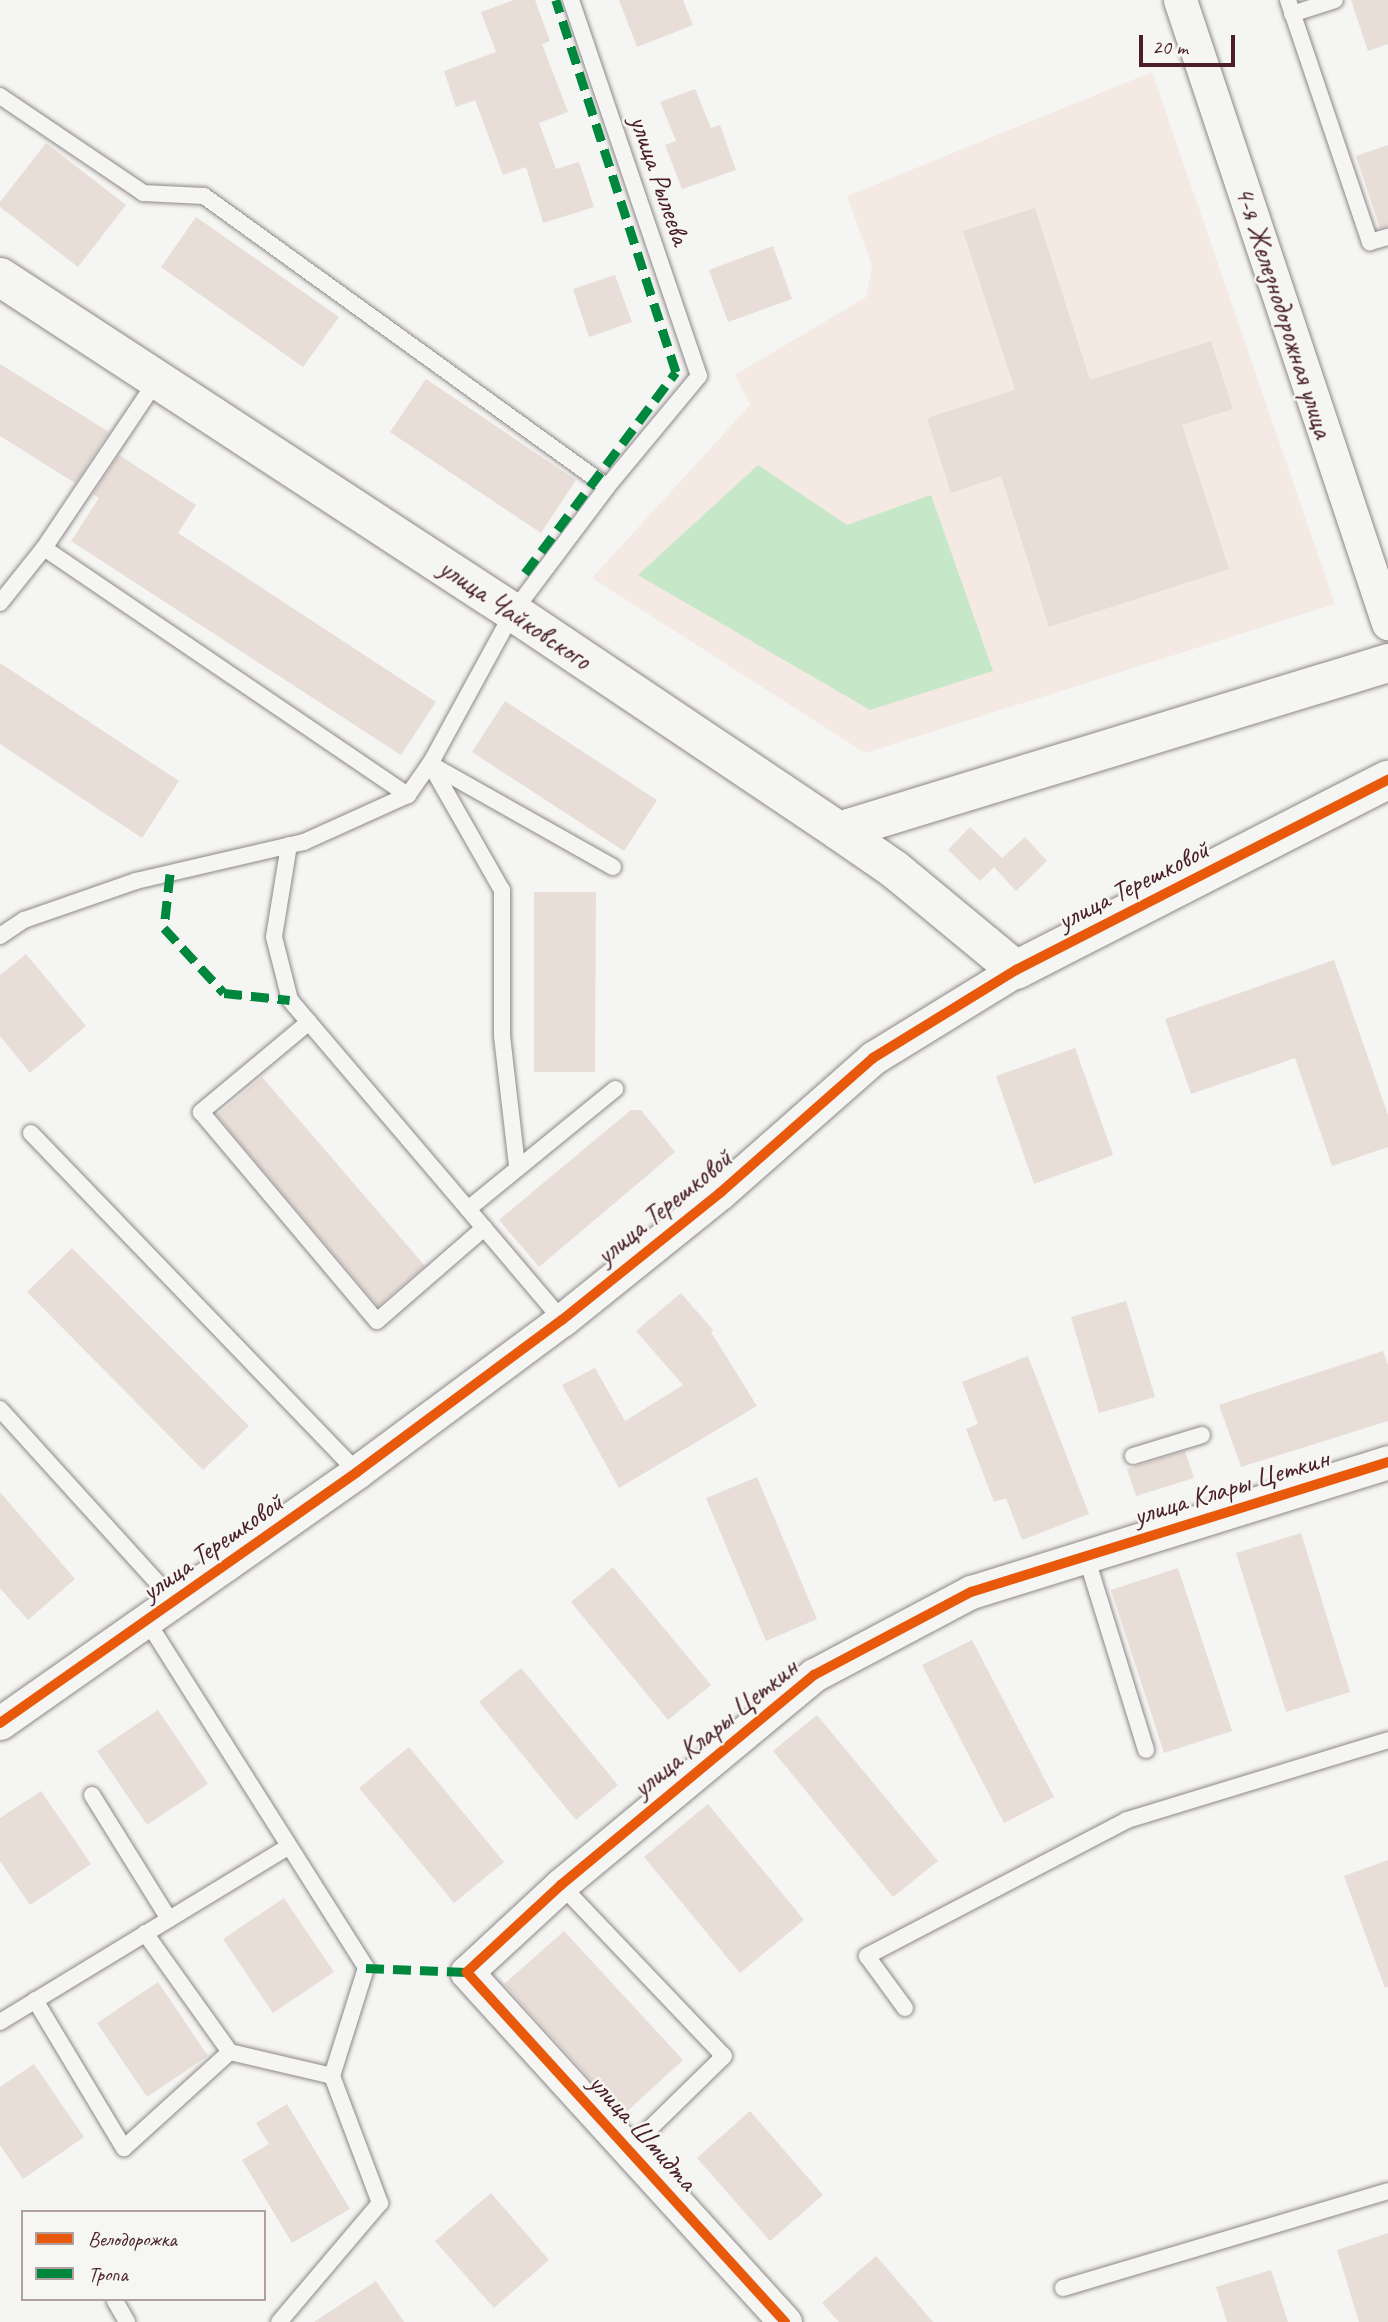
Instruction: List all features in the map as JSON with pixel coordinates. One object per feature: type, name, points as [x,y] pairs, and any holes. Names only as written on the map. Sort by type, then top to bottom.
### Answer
[{"type":"street","name":"4-я Железнодорожная улица","points":[[1180,0],[1388,623]]},
{"type":"street","name":"улица Чайковского","points":[[0,277],[513,612],[839,831],[894,869],[1016,970]]},
{"type":"street","points":[[839,831],[1388,663]]},
{"type":"street","name":"улица Терешковой","points":[[3,1716],[147,1620],[357,1472],[562,1320],[720,1193],[873,1058],[1016,970],[1388,780]]},
{"type":"street","name":"улица Клары Цеткин","points":[[467,1972],[561,1885],[814,1675],[971,1592],[1388,1462]]},
{"type":"street","name":"улица Шмидта","points":[[467,1972],[785,2322]]},
{"type":"lane","name":"улица Рылеева","points":[[571,0],[699,376],[607,487]]},
{"type":"lane","points":[[1335,0],[1290,7],[1370,242],[1388,237]]},
{"type":"lane","points":[[0,96],[143,193],[204,196],[607,487],[513,612],[430,764],[408,794],[289,845],[136,881],[24,920],[0,936]]},
{"type":"lane","points":[[0,603],[44,548],[157,380]]},
{"type":"lane","points":[[44,548],[408,794]]},
{"type":"lane","points":[[430,764],[613,867]]},
{"type":"lane","points":[[430,764],[502,890],[502,1036],[517,1166]]},
{"type":"lane","points":[[289,845],[274,937],[290,1000],[562,1320]]},
{"type":"lane","points":[[309,1022],[201,1112],[377,1321],[484,1228]]},
{"type":"lane","points":[[468,1209],[615,1088]]},
{"type":"lane","points":[[31,1133],[357,1472]]},
{"type":"lane","points":[[0,1409],[174,1601]]},
{"type":"lane","points":[[1133,1456],[1202,1435]]},
{"type":"lane","points":[[1086,1556],[1146,1750]]},
{"type":"lane","points":[[147,1620],[366,1968],[332,2076],[380,2203],[279,2322]]},
{"type":"lane","points":[[905,2008],[867,1956],[1127,1821],[1388,1740]]},
{"type":"lane","points":[[92,1795],[169,1919]]},
{"type":"lane","points":[[0,2022],[289,1846]]},
{"type":"lane","points":[[561,1885],[724,2056],[629,2149]]},
{"type":"lane","points":[[145,1933],[230,2052],[332,2076]]},
{"type":"lane","points":[[35,2000],[124,2148],[230,2052]]},
{"type":"lane","points":[[1063,2288],[1388,2191]]},
{"type":"lane","points":[[115,2301],[127,2322]]},
{"type":"shaded area","points":[[1152,72],[1335,604],[865,753],[592,578],[750,405],[735,375],[866,297],[872,266],[847,196]]},
{"type":"green space","points":[[758,465],[847,525],[931,495],[993,671],[870,710],[638,575]]},
{"type":"building","points":[[514,0],[535,0],[550,41],[542,44],[568,112],[539,123],[556,169],[579,162],[594,207],[543,223],[526,167],[503,175],[475,100],[456,107],[444,71],[496,52],[481,12]]},
{"type":"building","points":[[619,0],[683,0],[693,25],[637,47]]},
{"type":"building","points":[[1351,0],[1388,0],[1388,44],[1368,51]]},
{"type":"building","points":[[695,89],[711,128],[720,125],[736,170],[682,189],[665,145],[676,141],[660,102]]},
{"type":"building","points":[[46,143],[126,205],[78,267],[0,207],[0,202]]},
{"type":"building","points":[[1388,145],[1388,227],[1380,228],[1356,156]]},
{"type":"building","points":[[1035,208],[1090,380],[1211,341],[1233,409],[1182,425],[1229,569],[1049,627],[1001,476],[951,493],[927,418],[1015,390],[963,231]]},
{"type":"building","points":[[196,217],[339,317],[303,367],[161,267]]},
{"type":"building","points":[[773,246],[792,299],[728,322],[709,270]]},
{"type":"building","points":[[615,275],[632,322],[589,337],[573,289]]},
{"type":"building","points":[[0,364],[109,432],[75,483],[0,436]]},
{"type":"building","points":[[426,379],[576,480],[541,533],[390,432]]},
{"type":"building","points":[[119,455],[196,505],[178,533],[436,702],[401,755],[71,541],[99,498],[93,494]]},
{"type":"building","points":[[0,663],[179,781],[142,838],[0,744]]},
{"type":"building","points":[[505,701],[657,800],[624,851],[472,752]]},
{"type":"building","points":[[970,827],[1002,858],[1000,860],[1025,837],[1047,861],[1016,891],[994,867],[980,881],[948,850]]},
{"type":"building","points":[[534,892],[596,892],[595,1072],[534,1072]]},
{"type":"building","points":[[26,954],[86,1026],[30,1073],[0,1036],[0,975]]},
{"type":"building","points":[[1334,960],[1388,1115],[1388,1147],[1332,1166],[1295,1058],[1191,1094],[1165,1019]]},
{"type":"building","points":[[1075,1048],[1113,1155],[1034,1184],[996,1076]]},
{"type":"building","points":[[262,1077],[425,1266],[378,1306],[217,1115]]},
{"type":"building","points":[[631,1110],[641,1110],[675,1152],[539,1267],[499,1220]]},
{"type":"building","points":[[72,1248],[249,1426],[203,1470],[27,1292]]},
{"type":"building","points":[[681,1293],[713,1330],[711,1332],[757,1406],[619,1488],[562,1385],[595,1368],[625,1421],[683,1385],[636,1331]]},
{"type":"building","points":[[1126,1301],[1155,1397],[1099,1413],[1071,1317]]},
{"type":"building","points":[[1383,1351],[1388,1365],[1388,1421],[1241,1467],[1219,1405]]},
{"type":"building","points":[[1028,1356],[1089,1514],[1022,1540],[1006,1498],[994,1502],[966,1429],[978,1424],[962,1382]]},
{"type":"building","points":[[1185,1451],[1194,1478],[1136,1496],[1127,1469]]},
{"type":"building","points":[[757,1477],[817,1619],[766,1641],[706,1498]]},
{"type":"building","points":[[0,1492],[75,1579],[28,1620],[0,1588]]},
{"type":"building","points":[[1301,1533],[1350,1692],[1286,1712],[1236,1553]]},
{"type":"building","points":[[613,1567],[711,1685],[668,1720],[571,1602]]},
{"type":"building","points":[[1178,1568],[1232,1731],[1164,1753],[1111,1590]]},
{"type":"building","points":[[972,1640],[1054,1797],[1004,1823],[922,1665]]},
{"type":"building","points":[[521,1668],[618,1785],[576,1820],[479,1702]]},
{"type":"building","points":[[158,1710],[208,1784],[147,1825],[97,1751]]},
{"type":"building","points":[[817,1715],[938,1861],[893,1897],[773,1751]]},
{"type":"building","points":[[409,1747],[504,1862],[454,1903],[359,1788]]},
{"type":"building","points":[[41,1791],[91,1864],[30,1905],[0,1861],[0,1818]]},
{"type":"building","points":[[708,1804],[804,1920],[740,1973],[644,1857]]},
{"type":"building","points":[[1388,1860],[1388,1987],[1385,1988],[1344,1876]]},
{"type":"building","points":[[284,1898],[334,1972],[273,2013],[223,1939]]},
{"type":"building","points":[[564,1931],[683,2060],[623,2115],[504,1984]]},
{"type":"building","points":[[158,1982],[208,2056],[147,2097],[97,2023]]},
{"type":"building","points":[[34,2064],[84,2137],[23,2179],[0,2145],[0,2087]]},
{"type":"building","points":[[287,2104],[350,2209],[292,2243],[242,2160],[269,2144],[256,2123]]},
{"type":"building","points":[[750,2111],[823,2195],[770,2241],[697,2158]]},
{"type":"building","points":[[491,2193],[549,2260],[494,2308],[435,2241]]},
{"type":"building","points":[[1388,2233],[1388,2322],[1359,2322],[1337,2250]]},
{"type":"building","points":[[876,2256],[933,2322],[839,2322],[822,2303]]},
{"type":"building","points":[[1271,2270],[1288,2322],[1227,2322],[1216,2287]]},
{"type":"building","points":[[376,2281],[404,2322],[314,2322]]},
{"type":"marked path","points":[[525,573],[676,372],[556,0]]},
{"type":"marked path","points":[[170,874],[164,928],[224,993],[290,1000]]},
{"type":"marked path","points":[[366,1968],[467,1972]]},
{"type":"cycle path","points":[[0,1723],[357,1472],[562,1320],[720,1193],[873,1058],[1016,970],[1388,780]]},
{"type":"cycle path","points":[[785,2322],[467,1972],[561,1885],[814,1675],[971,1592],[1388,1462]]}]
